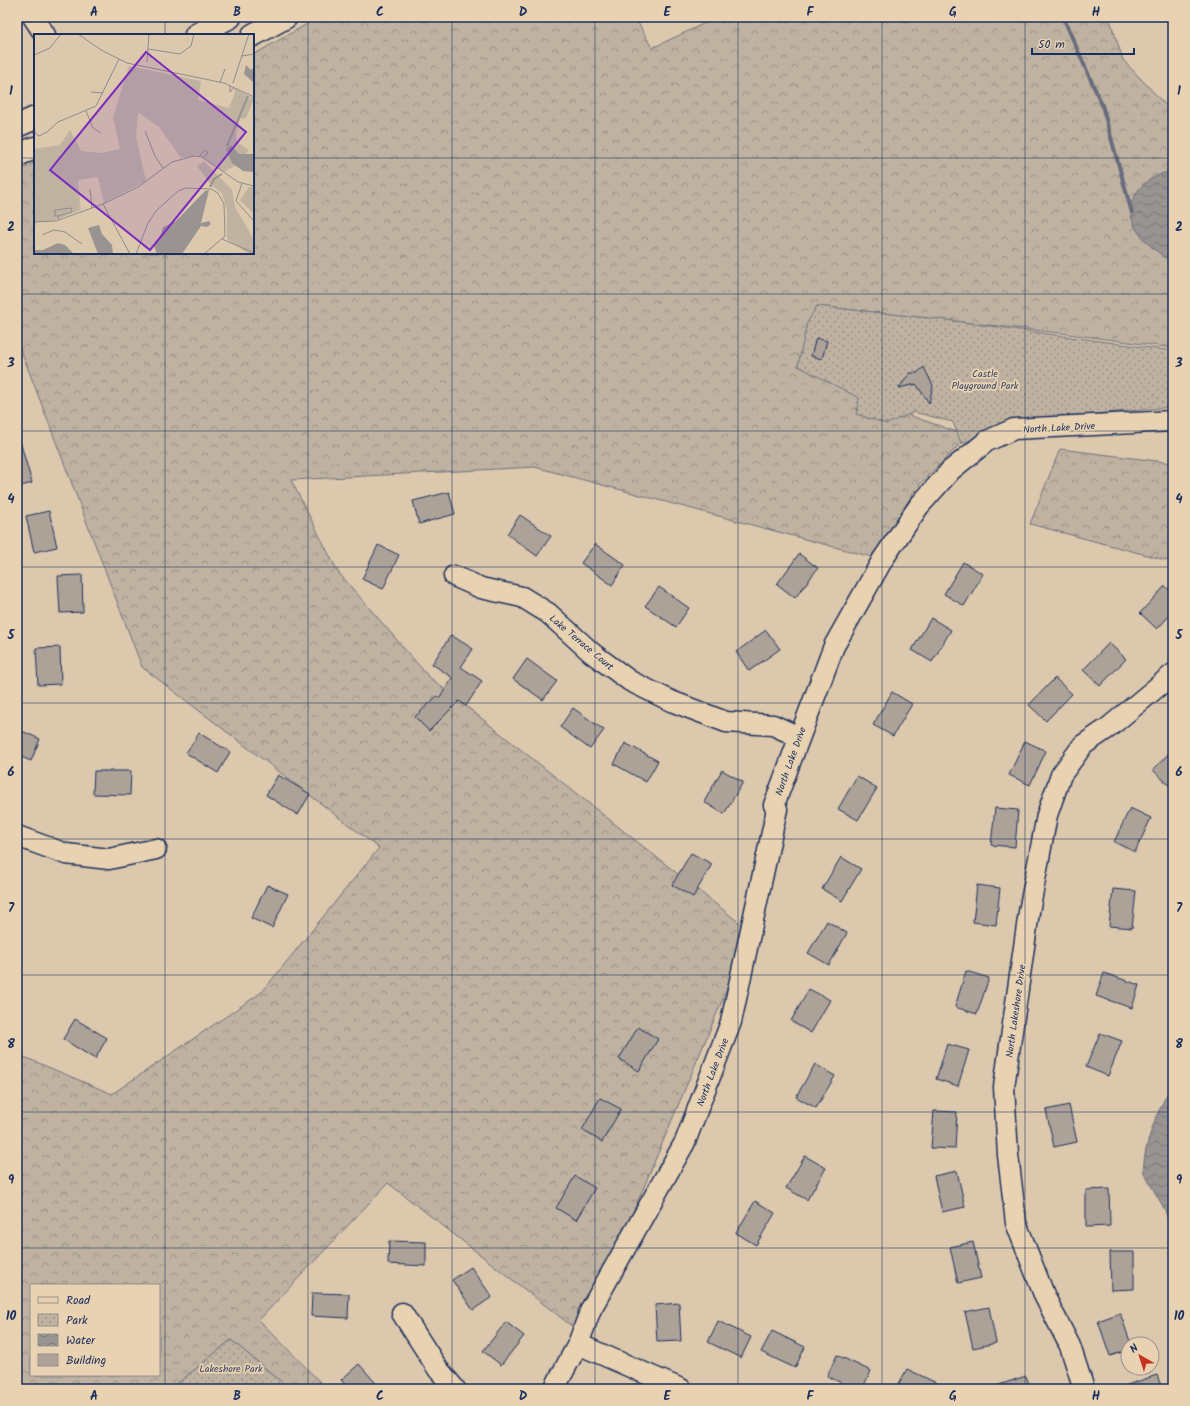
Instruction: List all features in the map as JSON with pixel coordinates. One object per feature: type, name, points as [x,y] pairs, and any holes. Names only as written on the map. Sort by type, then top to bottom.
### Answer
[{"type":"highway","points":[[198,34],[230,17]]},
{"type":"highway","points":[[254,34],[286,17]]},
{"type":"highway","points":[[17,126],[34,118]]},
{"type":"highway","points":[[17,155],[34,148]]},
{"type":"street","points":[[33,17],[44,34]]},
{"type":"street","name":"North Lake Drive","points":[[578,1344],[591,1309],[685,1142],[731,1022],[777,809],[774,805],[834,646],[879,566],[919,506],[951,470],[987,441],[1014,429],[1173,421]]},
{"type":"street","name":"Lake Terrace Court","points":[[454,576],[481,588],[522,597],[548,613],[592,653],[630,681],[671,701],[726,722],[773,725],[799,737]]},
{"type":"street","name":"North Lakeshore Drive","points":[[1084,1389],[1070,1346],[1045,1297],[1016,1223],[1008,1155],[1004,1087],[1029,912],[1047,815],[1061,775],[1083,745],[1108,728],[1173,674]]},
{"type":"street","points":[[17,836],[66,854],[109,859],[156,849]]},
{"type":"street","points":[[402,1313],[438,1369],[455,1389]]},
{"type":"street","points":[[554,1389],[578,1344],[682,1389]]},
{"type":"green space","points":[[319,17],[635,17],[652,48],[718,17],[1109,17],[1123,60],[1173,113],[1173,348],[1061,333],[817,306],[860,398],[974,438],[960,444],[918,486],[872,557],[535,467],[291,480],[338,572],[428,676],[751,932],[582,1334],[388,1183],[259,1320],[327,1389],[290,1389],[231,1340],[171,1389],[17,1389],[17,1054],[112,1094],[262,992],[379,848],[142,667],[17,340],[17,171],[34,163],[34,254],[254,254],[254,54]]},
{"type":"green space","name":"Castle Playground Park","points":[[817,306],[947,320],[1173,351],[1173,407],[1048,418],[961,443],[953,422],[914,412],[887,424],[856,414],[859,398],[798,366],[807,323]]},
{"type":"green space","points":[[1060,449],[1173,463],[1173,562],[1030,524]]},
{"type":"green space","name":"Lakeshore Park","points":[[231,1340],[290,1389],[171,1389]]},
{"type":"water","points":[[1173,171],[1173,263],[1142,238],[1135,227],[1131,207],[1134,198],[1145,183],[1163,173]]},
{"type":"water","points":[[1173,1086],[1173,1234],[1165,1210],[1144,1173],[1144,1164],[1145,1153],[1152,1128],[1162,1104]]},
{"type":"building","points":[[816,338],[827,341],[822,359],[811,356]]},
{"type":"building","points":[[924,367],[933,386],[929,403],[916,384],[899,388],[910,373],[917,373]]},
{"type":"building","points":[[17,441],[20,441],[32,483],[17,487]]},
{"type":"building","points":[[449,492],[455,514],[419,524],[413,501]]},
{"type":"building","points":[[49,511],[57,547],[34,552],[26,516]]},
{"type":"building","points":[[520,515],[551,536],[537,556],[507,534]]},
{"type":"building","points":[[595,544],[625,565],[612,585],[581,563]]},
{"type":"building","points":[[378,545],[399,555],[383,589],[362,579]]},
{"type":"building","points":[[799,554],[818,568],[795,598],[777,584]]},
{"type":"building","points":[[963,562],[983,574],[964,606],[944,594]]},
{"type":"building","points":[[82,575],[83,612],[60,613],[58,576]]},
{"type":"building","points":[[1165,586],[1173,593],[1173,612],[1157,629],[1140,613]]},
{"type":"building","points":[[659,587],[689,608],[676,627],[645,606]]},
{"type":"building","points":[[931,618],[951,630],[932,662],[912,650]]},
{"type":"building","points":[[766,630],[780,649],[749,671],[736,652]]},
{"type":"building","points":[[451,635],[473,649],[461,667],[482,681],[466,706],[459,701],[429,731],[415,717],[437,696],[439,698],[453,678],[432,664]]},
{"type":"building","points":[[1109,643],[1126,659],[1100,686],[1083,670]]},
{"type":"building","points":[[60,647],[61,684],[38,685],[36,648]]},
{"type":"building","points":[[527,659],[557,681],[543,700],[513,679]]},
{"type":"building","points":[[1055,678],[1072,694],[1046,721],[1029,705]]},
{"type":"building","points":[[892,692],[912,704],[893,736],[873,725]]},
{"type":"building","points":[[573,708],[604,730],[590,749],[560,727]]},
{"type":"building","points":[[17,729],[40,739],[31,761],[17,755]]},
{"type":"building","points":[[199,733],[230,752],[218,773],[186,753]]},
{"type":"building","points":[[1025,741],[1046,751],[1030,785],[1009,775]]},
{"type":"building","points":[[625,743],[658,761],[646,782],[614,764]]},
{"type":"building","points":[[1173,749],[1173,789],[1153,770]]},
{"type":"building","points":[[722,770],[743,782],[724,814],[704,802]]},
{"type":"building","points":[[94,771],[131,771],[130,795],[93,794]]},
{"type":"building","points":[[278,775],[310,794],[298,815],[266,795]]},
{"type":"building","points":[[857,776],[877,788],[858,820],[838,809]]},
{"type":"building","points":[[995,808],[1018,810],[1015,847],[991,845]]},
{"type":"building","points":[[1130,808],[1151,818],[1135,852],[1114,842]]},
{"type":"building","points":[[691,853],[712,864],[693,897],[672,885]]},
{"type":"building","points":[[841,857],[861,869],[842,901],[822,889]]},
{"type":"building","points":[[267,885],[288,894],[272,928],[251,918]]},
{"type":"building","points":[[977,885],[1000,888],[996,925],[973,922]]},
{"type":"building","points":[[1113,889],[1136,891],[1132,928],[1109,926]]},
{"type":"building","points":[[827,921],[847,933],[829,965],[808,953]]},
{"type":"building","points":[[966,971],[989,978],[977,1014],[955,1007]]},
{"type":"building","points":[[1104,973],[1139,985],[1132,1008],[1096,996]]},
{"type":"building","points":[[809,989],[830,1000],[811,1033],[791,1021]]},
{"type":"building","points":[[75,1019],[107,1038],[95,1059],[63,1039]]},
{"type":"building","points":[[638,1027],[658,1039],[639,1071],[619,1059]]},
{"type":"building","points":[[1100,1033],[1122,1041],[1108,1076],[1086,1067]]},
{"type":"building","points":[[947,1044],[969,1050],[958,1086],[936,1079]]},
{"type":"building","points":[[815,1064],[835,1076],[816,1108],[796,1097]]},
{"type":"building","points":[[600,1098],[621,1109],[602,1142],[582,1130]]},
{"type":"building","points":[[1069,1105],[1077,1142],[1054,1147],[1046,1110]]},
{"type":"building","points":[[934,1111],[957,1112],[955,1149],[931,1148]]},
{"type":"building","points":[[805,1156],[826,1168],[807,1200],[786,1188]]},
{"type":"building","points":[[957,1171],[965,1207],[942,1212],[934,1176]]},
{"type":"building","points":[[575,1176],[595,1188],[576,1220],[556,1208]]},
{"type":"building","points":[[1109,1189],[1110,1226],[1086,1227],[1086,1190]]},
{"type":"building","points":[[755,1201],[775,1213],[756,1245],[736,1233]]},
{"type":"building","points":[[389,1241],[426,1242],[426,1266],[388,1264]]},
{"type":"building","points":[[973,1242],[981,1278],[958,1283],[950,1247]]},
{"type":"building","points":[[1110,1252],[1134,1252],[1134,1289],[1111,1290]]},
{"type":"building","points":[[471,1267],[492,1297],[473,1310],[452,1280]]},
{"type":"building","points":[[312,1293],[349,1294],[348,1318],[311,1316]]},
{"type":"building","points":[[679,1303],[681,1341],[657,1342],[655,1305]]},
{"type":"building","points":[[989,1307],[996,1343],[973,1348],[965,1312]]},
{"type":"building","points":[[1120,1313],[1128,1336],[1120,1336],[1120,1353],[1110,1356],[1098,1321]]},
{"type":"building","points":[[718,1321],[751,1337],[741,1358],[708,1342]]},
{"type":"building","points":[[506,1322],[524,1336],[501,1365],[483,1351]]},
{"type":"building","points":[[772,1331],[805,1347],[795,1368],[761,1352]]},
{"type":"building","points":[[837,1355],[871,1371],[862,1389],[854,1389],[827,1376]]},
{"type":"building","points":[[359,1364],[381,1389],[349,1389],[341,1380]]},
{"type":"building","points":[[907,1369],[949,1389],[896,1389]]},
{"type":"building","points":[[1026,1376],[1031,1389],[994,1389],[993,1387]]},
{"type":"building","points":[[1157,1376],[1162,1389],[1122,1389],[1121,1387]]},
{"type":"waterway","points":[[1063,17],[1102,105],[1132,213]]}]
